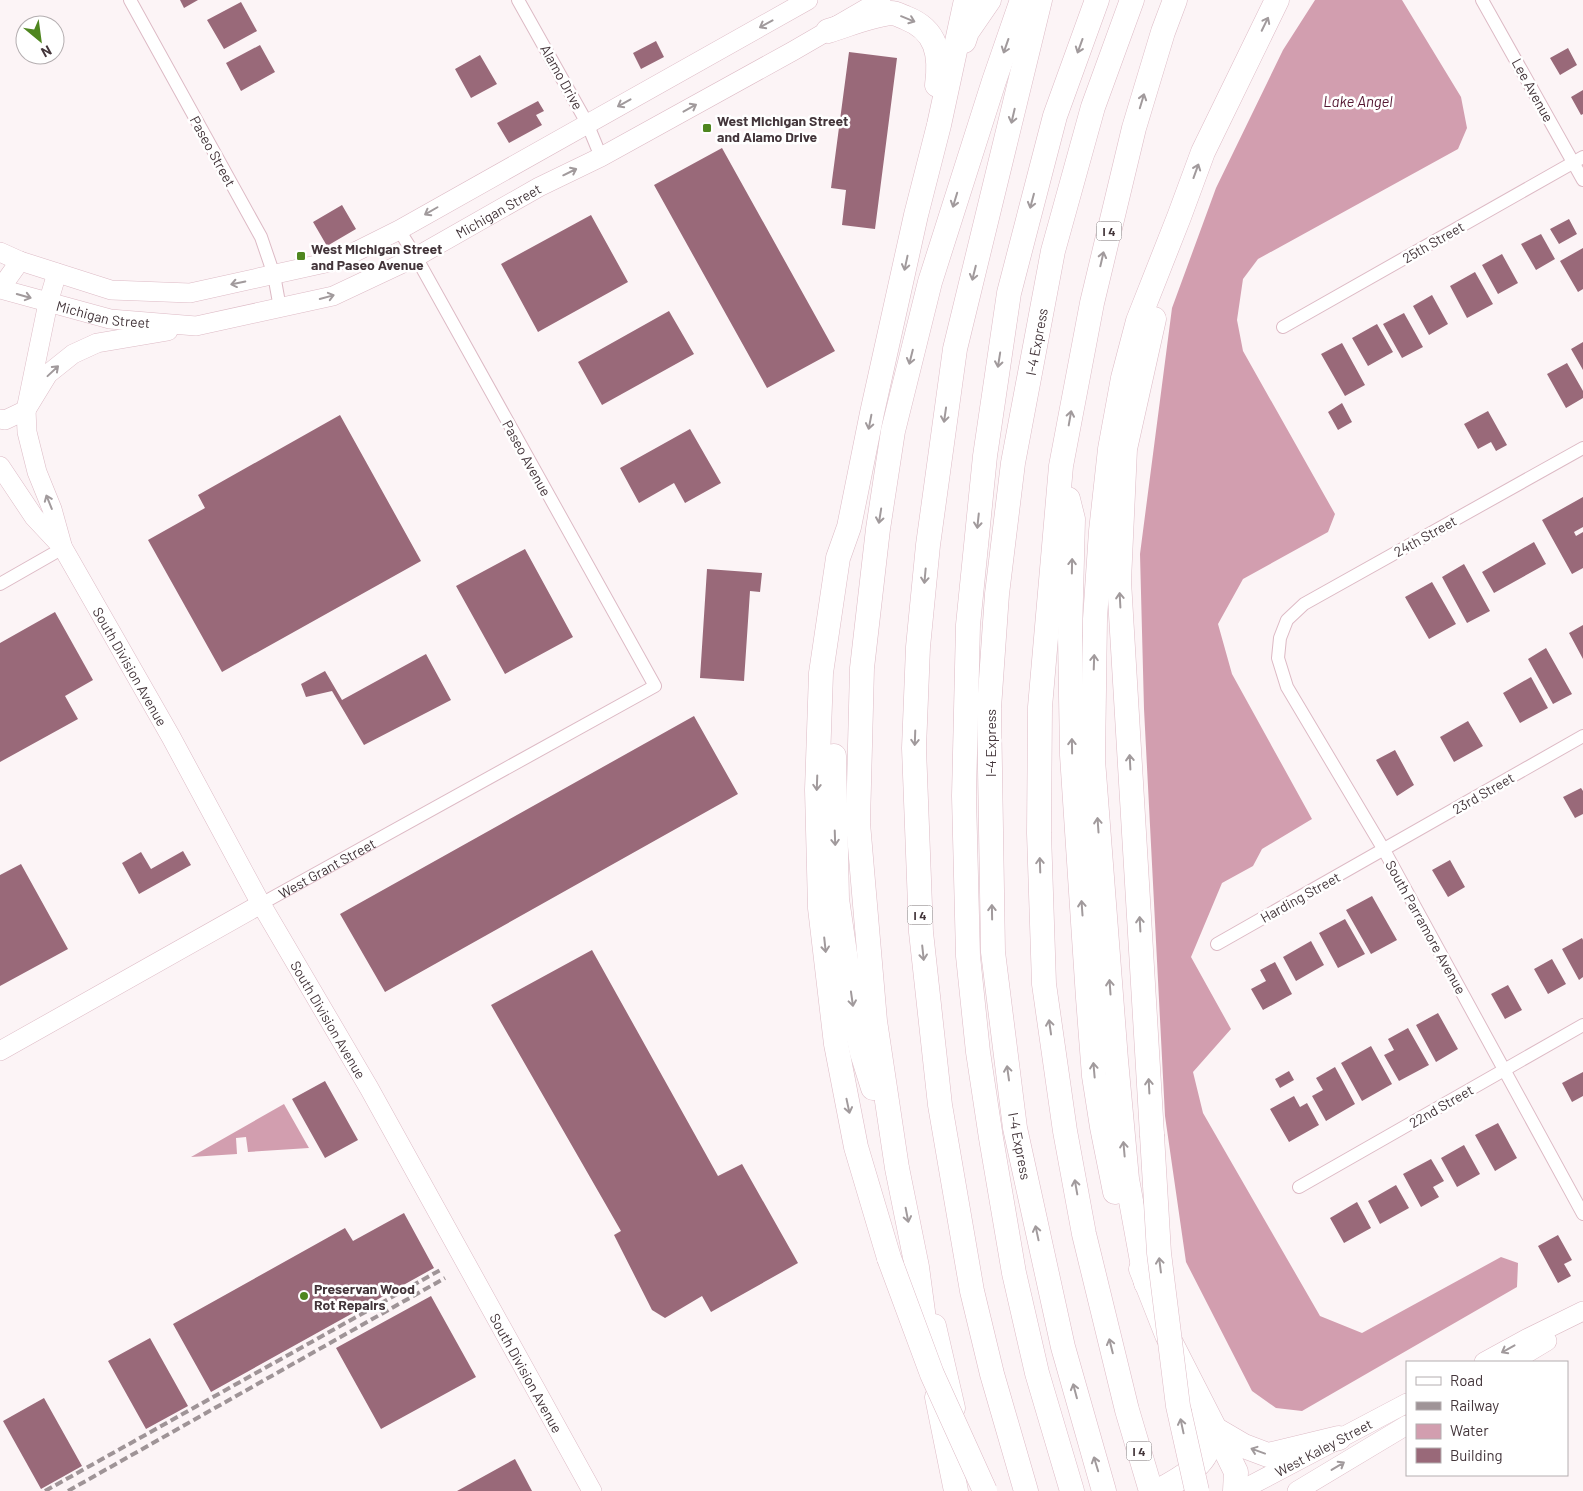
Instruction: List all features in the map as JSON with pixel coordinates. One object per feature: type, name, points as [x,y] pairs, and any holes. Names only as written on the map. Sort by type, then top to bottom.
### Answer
[{"type":"highway","points":[[966,0],[916,215],[849,527],[838,558],[821,672],[817,790],[820,908],[836,1044],[856,1147],[889,1258],[932,1374],[985,1491]]},
{"type":"highway","points":[[946,92],[968,32],[989,0]]},
{"type":"highway","points":[[956,1491],[928,1348],[917,1267],[897,1168],[875,1021],[858,823],[862,668],[878,529],[893,431],[930,282],[1022,0]]},
{"type":"highway","name":"I 4","points":[[1023,1482],[992,1374],[972,1291],[940,1105],[921,932],[914,748],[918,646],[928,545],[955,349],[1040,0]]},
{"type":"highway","name":"I-4 Express","points":[[1072,1491],[1037,1373],[1014,1273],[978,1052],[968,956],[964,796],[968,615],[984,456],[1009,293],[1055,116],[1097,0]]},
{"type":"highway","name":"I-4 Express","points":[[1104,1491],[1051,1297],[1015,1128],[993,952],[989,708],[997,594],[1013,463],[1053,251],[1093,107],[1132,0]]},
{"type":"highway","name":"I 4","points":[[1151,1491],[1127,1410],[1084,1234],[1065,1130],[1044,984],[1039,833],[1040,707],[1062,466],[1092,303],[1134,128],[1163,32],[1175,0]]},
{"type":"highway","points":[[1146,1283],[1127,1179],[1116,1060],[1094,760],[1094,666],[1102,522],[1110,449],[1123,378],[1138,321],[1203,152],[1277,0]]},
{"type":"highway","points":[[828,32],[893,13],[916,22],[936,45],[939,62],[937,80],[916,215]]},
{"type":"highway","points":[[1179,217],[1160,290],[1126,449],[1118,581],[1160,1262],[1178,1406],[1197,1491]]},
{"type":"highway","points":[[1062,466],[1073,519],[1070,636],[1072,755],[1094,1076],[1102,1127],[1118,1204],[1146,1283],[1167,1335],[1236,1472],[1235,1491]]},
{"type":"highway","points":[[849,527],[849,557],[836,650],[833,698],[834,826],[838,899],[856,1029],[897,1168]]},
{"type":"highway","points":[[917,1267],[940,1346],[970,1491]]},
{"type":"highway","points":[[1158,1491],[1188,1473],[1206,1454],[1208,1445],[1191,1382]]},
{"type":"highway","points":[[1215,1429],[1244,1446],[1268,1455],[1339,1438]]},
{"type":"street","name":"Paseo Street","points":[[130,0],[261,237],[274,276],[280,308]]},
{"type":"street","name":"Alamo Drive","points":[[518,0],[587,123],[601,157]]},
{"type":"street","name":"Michigan Street","points":[[0,252],[20,261],[111,290],[190,294],[338,260],[399,230],[808,0]]},
{"type":"street","name":"Michigan Street","points":[[0,289],[110,319],[196,326],[333,296],[416,257],[539,187],[601,157],[828,32],[881,0]]},
{"type":"street","name":"Lee Avenue","points":[[1482,0],[1578,159],[1583,180]]},
{"type":"street","name":"25th Street","points":[[1284,327],[1578,159]]},
{"type":"street","name":"Paseo Avenue","points":[[399,230],[416,257],[655,686]]},
{"type":"street","points":[[0,289],[20,261]]},
{"type":"street","name":"South Division Avenue","points":[[57,273],[48,303],[26,410],[27,432],[37,472],[52,509],[63,548]]},
{"type":"street","points":[[0,419],[5,420],[26,410],[48,374],[73,354],[97,343],[196,326]]},
{"type":"street","name":"24th Street","points":[[1280,638],[1287,620],[1304,604],[1583,448]]},
{"type":"street","name":"South Division Avenue","points":[[0,466],[34,517],[63,548],[171,737],[261,904],[348,1051],[592,1491]]},
{"type":"street","points":[[0,584],[63,548]]},
{"type":"street","name":"South Parramore Avenue","points":[[1280,638],[1278,658],[1287,687],[1384,850],[1583,1214]]},
{"type":"street","name":"West Grant Street","points":[[0,1051],[655,686]]},
{"type":"street","name":"23rd Street","points":[[1384,850],[1583,736]]},
{"type":"street","name":"Harding Street","points":[[1217,944],[1384,850]]},
{"type":"street","name":"22nd Street","points":[[1299,1187],[1583,1025]]},
{"type":"street","points":[[1486,1361],[1583,1311]]},
{"type":"street","points":[[1514,1361],[1583,1318]]},
{"type":"street","name":"West Kaley Street","points":[[1240,1491],[1406,1404]]},
{"type":"street","name":"West Kaley Street","points":[[1296,1491],[1406,1426]]},
{"type":"water","name":"Lake Angel","points":[[1315,0],[1402,0],[1461,97],[1467,128],[1458,149],[1258,259],[1243,279],[1237,320],[1243,351],[1335,514],[1328,532],[1243,579],[1218,624],[1232,674],[1312,819],[1262,849],[1253,866],[1222,883],[1191,957],[1231,1029],[1193,1072],[1203,1113],[1320,1316],[1362,1333],[1501,1257],[1518,1263],[1517,1287],[1302,1411],[1276,1408],[1252,1391],[1186,1262],[1165,1116],[1144,709],[1140,554],[1172,308],[1216,188],[1283,50]]},
{"type":"water","points":[[284,1104],[309,1148],[248,1152],[246,1137],[236,1138],[237,1154],[191,1157]]},
{"type":"building","points":[[180,0],[198,0],[184,8]]},
{"type":"building","points":[[241,2],[257,31],[224,49],[207,20]]},
{"type":"building","points":[[656,41],[664,57],[641,69],[633,53]]},
{"type":"building","points":[[260,45],[275,72],[241,91],[226,63]]},
{"type":"building","points":[[1568,48],[1577,65],[1560,75],[1550,58]]},
{"type":"building","points":[[849,52],[897,58],[875,229],[842,225],[846,190],[831,188]]},
{"type":"building","points":[[480,55],[497,84],[471,98],[455,69]]},
{"type":"building","points":[[1583,90],[1583,114],[1581,115],[1571,97]]},
{"type":"building","points":[[538,101],[544,111],[536,115],[542,125],[509,143],[497,123]]},
{"type":"building","points":[[722,148],[835,351],[767,388],[654,185]]},
{"type":"building","points":[[342,205],[356,229],[327,246],[313,222]]},
{"type":"building","points":[[591,215],[628,282],[538,332],[501,264]]},
{"type":"building","points":[[1569,219],[1577,234],[1559,244],[1550,229]]},
{"type":"building","points":[[1541,234],[1555,259],[1536,270],[1521,244]]},
{"type":"building","points":[[1583,248],[1583,289],[1578,292],[1560,261]]},
{"type":"building","points":[[1502,254],[1518,283],[1498,294],[1482,265]]},
{"type":"building","points":[[1475,272],[1493,304],[1467,318],[1450,286]]},
{"type":"building","points":[[1432,295],[1448,324],[1429,335],[1413,306]]},
{"type":"building","points":[[669,311],[694,354],[602,405],[578,362]]},
{"type":"building","points":[[1404,313],[1423,347],[1402,358],[1383,324]]},
{"type":"building","points":[[1377,324],[1393,352],[1368,366],[1352,338]]},
{"type":"building","points":[[1583,342],[1583,370],[1571,349]]},
{"type":"building","points":[[1342,343],[1365,385],[1345,396],[1321,354]]},
{"type":"building","points":[[1567,363],[1583,391],[1583,398],[1566,408],[1547,374]]},
{"type":"building","points":[[1342,403],[1352,422],[1338,430],[1328,412]]},
{"type":"building","points":[[1488,411],[1507,445],[1496,451],[1491,442],[1478,449],[1464,424]]},
{"type":"building","points":[[340,415],[421,561],[222,672],[148,540],[205,508],[198,495]]},
{"type":"building","points":[[690,429],[721,483],[685,503],[674,483],[639,503],[620,468]]},
{"type":"building","points":[[1583,497],[1583,527],[1574,532],[1576,536],[1583,532],[1583,568],[1572,574],[1542,520]]},
{"type":"building","points":[[1534,542],[1546,564],[1494,593],[1482,572]]},
{"type":"building","points":[[525,549],[573,637],[505,674],[456,586]]},
{"type":"building","points":[[1464,564],[1490,611],[1467,623],[1442,577]]},
{"type":"building","points":[[707,569],[762,573],[760,592],[750,591],[744,681],[700,678]]},
{"type":"building","points":[[1432,582],[1456,624],[1429,639],[1405,597]]},
{"type":"building","points":[[55,612],[93,680],[65,696],[78,719],[0,762],[0,643]]},
{"type":"building","points":[[1583,625],[1583,659],[1569,633]]},
{"type":"building","points":[[1546,648],[1572,694],[1553,704],[1528,659]]},
{"type":"building","points":[[426,654],[451,700],[364,745],[332,691],[306,697],[301,684],[325,671],[342,700]]},
{"type":"building","points":[[1531,677],[1548,708],[1520,723],[1503,693]]},
{"type":"building","points":[[694,716],[738,794],[385,992],[340,914]]},
{"type":"building","points":[[1468,721],[1483,746],[1454,762],[1440,737]]},
{"type":"building","points":[[1395,750],[1414,785],[1397,796],[1376,760]]},
{"type":"building","points":[[1581,788],[1583,791],[1583,814],[1575,818],[1563,797]]},
{"type":"building","points":[[183,851],[191,865],[139,894],[122,863],[141,852],[151,869]]},
{"type":"building","points":[[1450,860],[1465,887],[1448,897],[1432,870]]},
{"type":"building","points":[[21,864],[68,949],[0,986],[0,875]]},
{"type":"building","points":[[1372,896],[1397,940],[1371,954],[1346,910]]},
{"type":"building","points":[[1345,919],[1365,954],[1338,968],[1319,933]]},
{"type":"building","points":[[1582,938],[1583,977],[1579,980],[1562,949]]},
{"type":"building","points":[[1311,941],[1324,965],[1296,981],[1283,957]]},
{"type":"building","points":[[592,950],[718,1176],[742,1164],[798,1263],[711,1312],[702,1296],[665,1318],[652,1310],[614,1235],[621,1231],[491,1005]]},
{"type":"building","points":[[1552,959],[1566,984],[1548,994],[1534,969]]},
{"type":"building","points":[[1275,962],[1292,994],[1263,1010],[1251,989],[1266,981],[1260,970]]},
{"type":"building","points":[[1508,985],[1522,1010],[1505,1019],[1491,994]]},
{"type":"building","points":[[1438,1013],[1458,1049],[1436,1062],[1416,1025]]},
{"type":"building","points":[[1408,1028],[1429,1065],[1399,1081],[1384,1055],[1394,1050],[1388,1039]]},
{"type":"building","points":[[1371,1046],[1392,1084],[1362,1101],[1341,1063]]},
{"type":"building","points":[[1335,1067],[1355,1104],[1326,1121],[1312,1096],[1323,1090],[1316,1078]]},
{"type":"building","points":[[1289,1071],[1294,1080],[1280,1088],[1275,1079]]},
{"type":"building","points":[[1583,1072],[1583,1096],[1572,1102],[1562,1083]]},
{"type":"building","points":[[325,1081],[358,1140],[325,1158],[292,1099]]},
{"type":"building","points":[[1294,1096],[1300,1107],[1307,1103],[1319,1125],[1289,1142],[1270,1109]]},
{"type":"building","points":[[1498,1123],[1517,1158],[1495,1171],[1475,1135]]},
{"type":"building","points":[[1464,1145],[1480,1174],[1457,1187],[1441,1158]]},
{"type":"building","points":[[1431,1159],[1444,1181],[1433,1187],[1439,1197],[1421,1207],[1403,1174]]},
{"type":"building","points":[[1396,1185],[1409,1208],[1380,1224],[1368,1201]]},
{"type":"building","points":[[1357,1202],[1371,1228],[1344,1243],[1330,1218]]},
{"type":"building","name":"Preservan Wood Rot Repairs","points":[[404,1213],[434,1268],[211,1392],[173,1324],[345,1228],[353,1241]]},
{"type":"building","points":[[1558,1235],[1572,1260],[1564,1264],[1571,1276],[1558,1283],[1538,1246]]},
{"type":"building","points":[[431,1296],[476,1377],[381,1429],[336,1348]]},
{"type":"building","points":[[150,1338],[188,1406],[146,1429],[108,1361]]},
{"type":"building","points":[[44,1398],[82,1466],[41,1489],[3,1421]]},
{"type":"building","points":[[515,1459],[532,1491],[457,1491]]},
{"type":"railway","points":[[45,1491],[442,1269]]},
{"type":"railway","points":[[68,1491],[445,1278]]},
{"type":"place","name":"West Michigan Street and Alamo Drive","points":[[707,128]]},
{"type":"place","name":"West Michigan Street and Paseo Avenue","points":[[301,256]]},
{"type":"place","name":"Preservan Wood Rot Repairs","points":[[304,1296]]}]
